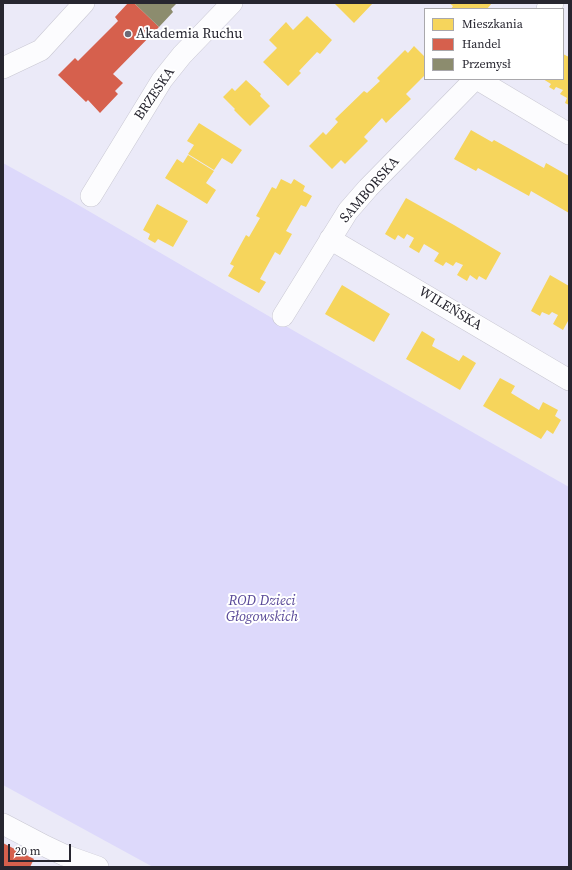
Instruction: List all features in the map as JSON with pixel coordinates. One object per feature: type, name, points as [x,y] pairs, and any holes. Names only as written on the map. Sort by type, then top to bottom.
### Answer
[{"type":"street","points":[[3,68],[41,50],[84,3]]},
{"type":"street","name":"BRZESKA","points":[[91,196],[162,80],[182,55],[232,3]]},
{"type":"street","name":"SAMBORSKA","points":[[283,316],[348,211],[368,188],[475,80]]},
{"type":"street","points":[[478,80],[569,134]]},
{"type":"street","name":"WILEŃSKA","points":[[330,239],[569,380]]},
{"type":"street","points":[[3,824],[64,855],[98,867]]},
{"type":"green space","name":"ROD Dzieci Głogowskich","points":[[3,163],[569,487],[569,867],[153,867],[3,785]]},
{"type":"building: Mieszkania","points":[[334,3],[373,3],[354,23]]},
{"type":"building: Mieszkania","points":[[449,3],[492,3],[488,8],[452,8],[453,6]]},
{"type":"building: Mieszkania","points":[[307,16],[332,40],[320,54],[317,52],[299,71],[301,73],[288,86],[263,62],[277,48],[269,40],[286,22],[293,30]]},
{"type":"building: Mieszkania","points":[[414,46],[424,56],[424,76],[406,94],[411,99],[386,123],[382,118],[364,137],[368,141],[345,164],[341,160],[332,169],[309,146],[323,132],[326,135],[338,122],[335,119],[364,91],[367,93],[380,81],[377,78],[405,50],[408,53]]},
{"type":"building: Mieszkania","points":[[564,54],[569,57],[569,105],[565,103],[567,98],[560,94],[563,90],[556,87],[554,90],[549,87],[551,84],[545,80],[564,80]]},
{"type":"building: Mieszkania","points":[[246,80],[261,94],[260,96],[270,106],[250,126],[223,97],[232,88],[235,91]]},
{"type":"building: Mieszkania","points":[[199,123],[242,150],[232,164],[222,158],[214,170],[188,154],[194,145],[187,141]]},
{"type":"building: Mieszkania","points":[[471,130],[492,142],[494,140],[544,168],[546,163],[569,176],[569,213],[531,191],[529,196],[478,168],[476,171],[454,159]]},
{"type":"building: Mieszkania","points":[[188,155],[214,171],[206,183],[216,190],[207,204],[165,178],[177,159],[183,163]]},
{"type":"building: Mieszkania","points":[[281,179],[291,184],[294,179],[305,186],[303,191],[312,196],[306,207],[301,205],[286,231],[292,234],[280,255],[275,252],[260,279],[266,282],[259,293],[228,276],[234,266],[230,264],[246,235],[249,237],[260,218],[256,216],[272,187],[276,189]]},
{"type":"building: Mieszkania","points":[[406,198],[501,253],[486,280],[479,276],[477,280],[470,275],[467,281],[457,275],[463,265],[456,262],[453,266],[446,262],[443,266],[434,261],[439,253],[424,244],[419,253],[409,247],[414,238],[407,234],[404,239],[398,235],[395,240],[385,234]]},
{"type":"building: Mieszkania","points":[[157,204],[188,221],[173,247],[158,239],[155,243],[148,239],[150,234],[143,230]]},
{"type":"building: Mieszkania","points":[[550,275],[569,286],[569,321],[563,330],[553,324],[558,315],[552,312],[549,315],[542,312],[540,316],[531,311]]},
{"type":"building: Mieszkania","points":[[342,285],[390,314],[374,342],[325,314]]},
{"type":"building: Mieszkania","points":[[422,331],[435,339],[432,346],[459,361],[463,355],[476,363],[460,390],[406,359]]},
{"type":"building: Mieszkania","points":[[500,378],[515,386],[511,393],[539,410],[543,402],[558,410],[555,416],[561,420],[553,434],[547,430],[541,439],[483,406]]},
{"type":"building: Handel","points":[[128,3],[134,3],[159,27],[113,74],[123,83],[115,91],[118,94],[100,113],[88,100],[86,102],[58,75],[75,58],[78,61],[118,21],[115,17]]},
{"type":"building: Handel","points":[[3,843],[34,859],[30,867],[3,867]]},
{"type":"building: Przemysł","points":[[134,3],[177,3],[171,9],[173,12],[159,27]]},
{"type":"place","name":"Akademia Ruchu","points":[[128,34]]}]
